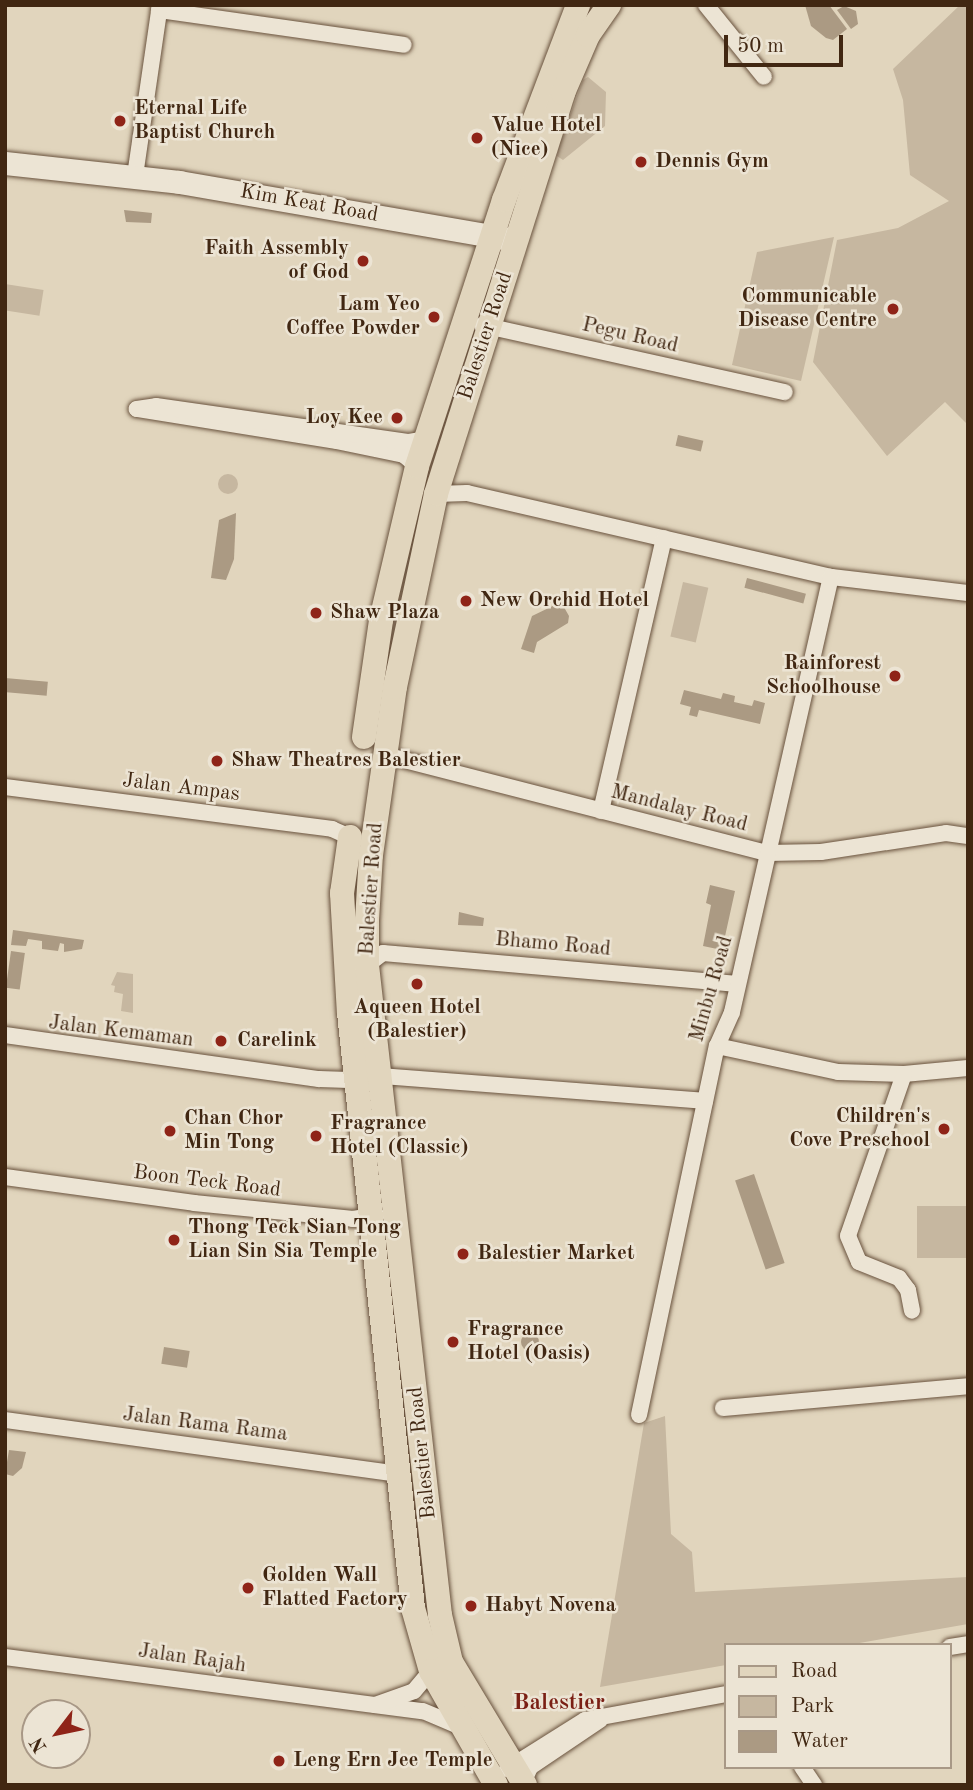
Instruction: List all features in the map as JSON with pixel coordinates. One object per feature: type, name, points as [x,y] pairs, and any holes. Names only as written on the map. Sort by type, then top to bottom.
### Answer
[{"type":"main road","name":"Balestier Road","points":[[515,1779],[451,1662],[440,1615],[367,965],[371,855],[407,617],[477,324],[578,5]]},
{"type":"main road","name":"Balestier Road","points":[[504,238],[588,35],[609,5]]},
{"type":"main road","name":"Balestier Road","points":[[364,737],[381,620],[417,466],[426,439],[477,324]]},
{"type":"main road","name":"Balestier Road","points":[[350,837],[343,931],[369,1217],[413,1608],[431,1671],[459,1726],[496,1785]]},
{"type":"street","points":[[706,5],[764,78],[763,64],[718,5]]},
{"type":"street","points":[[135,176],[159,8],[404,45]]},
{"type":"street","name":"Kim Keat Road","points":[[5,151],[83,163],[102,171]]},
{"type":"street","name":"Kim Keat Road","points":[[5,163],[81,173],[102,171],[504,238]]},
{"type":"street","name":"Pegu Road","points":[[477,324],[785,392]]},
{"type":"street","points":[[417,466],[404,455],[337,440],[137,408],[156,406],[409,442],[426,439]]},
{"type":"street","points":[[436,494],[456,491],[831,577],[968,593]]},
{"type":"street","points":[[601,811],[664,538]]},
{"type":"street","name":"Minbu Road","points":[[639,1415],[717,1046],[738,984],[831,577]]},
{"type":"street","name":"Mandalay Road","points":[[385,755],[767,853],[821,852],[946,833],[968,836]]},
{"type":"street","name":"Jalan Ampas","points":[[5,787],[332,829],[350,837]]},
{"type":"street","name":"Bhamo Road","points":[[367,965],[383,953],[563,965],[738,984]]},
{"type":"street","name":"Jalan Kemaman","points":[[5,1035],[319,1079],[356,1080]]},
{"type":"street","points":[[717,1046],[838,1072],[904,1074],[968,1068]]},
{"type":"street","points":[[904,1074],[848,1236],[859,1262],[904,1283],[912,1311]]},
{"type":"street","points":[[381,1076],[705,1101]]},
{"type":"street","name":"Boon Teck Road","points":[[5,1177],[194,1203],[369,1217]]},
{"type":"street","points":[[369,1217],[381,1214],[393,1194]]},
{"type":"street","points":[[723,1408],[968,1386]]},
{"type":"street","name":"Jalan Rama Rama","points":[[5,1420],[398,1474]]},
{"type":"street","name":"Jalan Rajah","points":[[5,1657],[423,1712],[459,1726]]},
{"type":"street","name":"Jalan Rajah","points":[[372,1706],[414,1691],[431,1671]]},
{"type":"street","points":[[515,1779],[585,1720],[600,1720],[724,1694]]},
{"type":"street","points":[[515,1779],[600,1720]]},
{"type":"street","points":[[803,1769],[814,1785]]},
{"type":"green space","points":[[960,5],[968,5],[968,425],[945,402],[887,456],[813,362],[837,240],[898,228],[949,201],[910,175],[903,100],[893,69]]},
{"type":"green space","points":[[588,77],[606,92],[605,126],[563,160],[557,156],[559,146],[583,80]]},
{"type":"green space","points":[[834,237],[801,381],[732,365],[757,252]]},
{"type":"green space","points":[[5,284],[44,290],[39,316],[5,310]]},
{"type":"green space","points":[[228,474],[235,477],[238,484],[235,491],[228,494],[221,491],[218,484],[221,477]]},
{"type":"green space","points":[[683,582],[708,588],[696,642],[670,637]]},
{"type":"green space","points":[[117,972],[133,974],[133,1013],[121,1011],[123,994],[114,992],[115,986],[111,985]]},
{"type":"green space","points":[[917,1206],[968,1206],[968,1258],[917,1258]]},
{"type":"green space","points":[[665,1416],[671,1534],[692,1552],[695,1592],[968,1577],[968,1624],[859,1643],[724,1643],[724,1665],[600,1687],[644,1423]]},
{"type":"water","points":[[805,5],[829,5],[847,29],[833,40],[826,38],[811,26]]},
{"type":"water","points":[[844,6],[856,11],[858,24],[851,29],[837,10]]},
{"type":"water","points":[[124,210],[152,213],[151,223],[126,222]]},
{"type":"water","points":[[678,435],[703,441],[701,452],[676,446]]},
{"type":"water","points":[[236,513],[234,559],[226,580],[211,578],[219,520]]},
{"type":"water","points":[[747,578],[806,594],[803,603],[744,588]]},
{"type":"water","points":[[561,602],[569,616],[568,623],[537,642],[534,653],[521,649],[532,616]]},
{"type":"water","points":[[5,678],[48,682],[47,696],[5,692]]},
{"type":"water","points":[[684,690],[721,699],[723,693],[735,696],[734,702],[752,706],[754,700],[765,703],[760,724],[699,710],[697,717],[689,715],[691,707],[680,704]]},
{"type":"water","points":[[710,885],[735,891],[722,950],[703,946],[711,905],[706,903]]},
{"type":"water","points":[[459,912],[484,918],[483,926],[458,925]]},
{"type":"water","points":[[13,930],[84,940],[82,949],[64,952],[64,944],[60,943],[58,951],[42,949],[42,941],[28,939],[26,946],[11,945]]},
{"type":"water","points":[[11,951],[25,953],[20,990],[6,988]]},
{"type":"water","points":[[754,1174],[785,1263],[766,1269],[735,1181]]},
{"type":"water","points":[[530,1333],[536,1336],[539,1342],[536,1348],[530,1351],[524,1348],[521,1342],[524,1336]]},
{"type":"water","points":[[164,1347],[190,1351],[187,1368],[161,1364]]},
{"type":"water","points":[[9,1450],[26,1452],[22,1468],[13,1476],[5,1474]]},
{"type":"place","name":"Eternal Life Baptist Church","points":[[120,121]]},
{"type":"place","name":"Value Hotel (Nice)","points":[[477,138]]},
{"type":"place","name":"Dennis Gym","points":[[641,162]]},
{"type":"place","name":"Faith Assembly of God","points":[[363,261]]},
{"type":"place","name":"Communicable Disease Centre","points":[[893,309]]},
{"type":"place","name":"Lam Yeo Coffee Powder","points":[[434,317]]},
{"type":"place","name":"Loy Kee","points":[[397,418]]},
{"type":"place","name":"New Orchid Hotel","points":[[466,601]]},
{"type":"place","name":"Shaw Plaza","points":[[316,613]]},
{"type":"place","name":"Rainforest Schoolhouse","points":[[895,676]]},
{"type":"place","name":"Shaw Theatres Balestier","points":[[217,761]]},
{"type":"place","name":"Aqueen Hotel (Balestier)","points":[[417,984]]},
{"type":"place","name":"Carelink","points":[[221,1041]]},
{"type":"place","name":"Children's Cove Preschool","points":[[944,1129]]},
{"type":"place","name":"Chan Chor Min Tong","points":[[170,1131]]},
{"type":"place","name":"Fragrance Hotel (Classic)","points":[[316,1136]]},
{"type":"place","name":"Thong Teck Sian Tong Lian Sin Sia Temple","points":[[174,1240]]},
{"type":"place","name":"Balestier Market","points":[[463,1254]]},
{"type":"place","name":"Fragrance Hotel (Oasis)","points":[[453,1342]]},
{"type":"place","name":"Golden Wall Flatted Factory","points":[[248,1588]]},
{"type":"place","name":"Habyt Novena","points":[[471,1606]]},
{"type":"place","name":"Leng Ern Jee Temple","points":[[279,1761]]},
{"type":"district","name":"Balestier","points":[[559,1703]]}]
